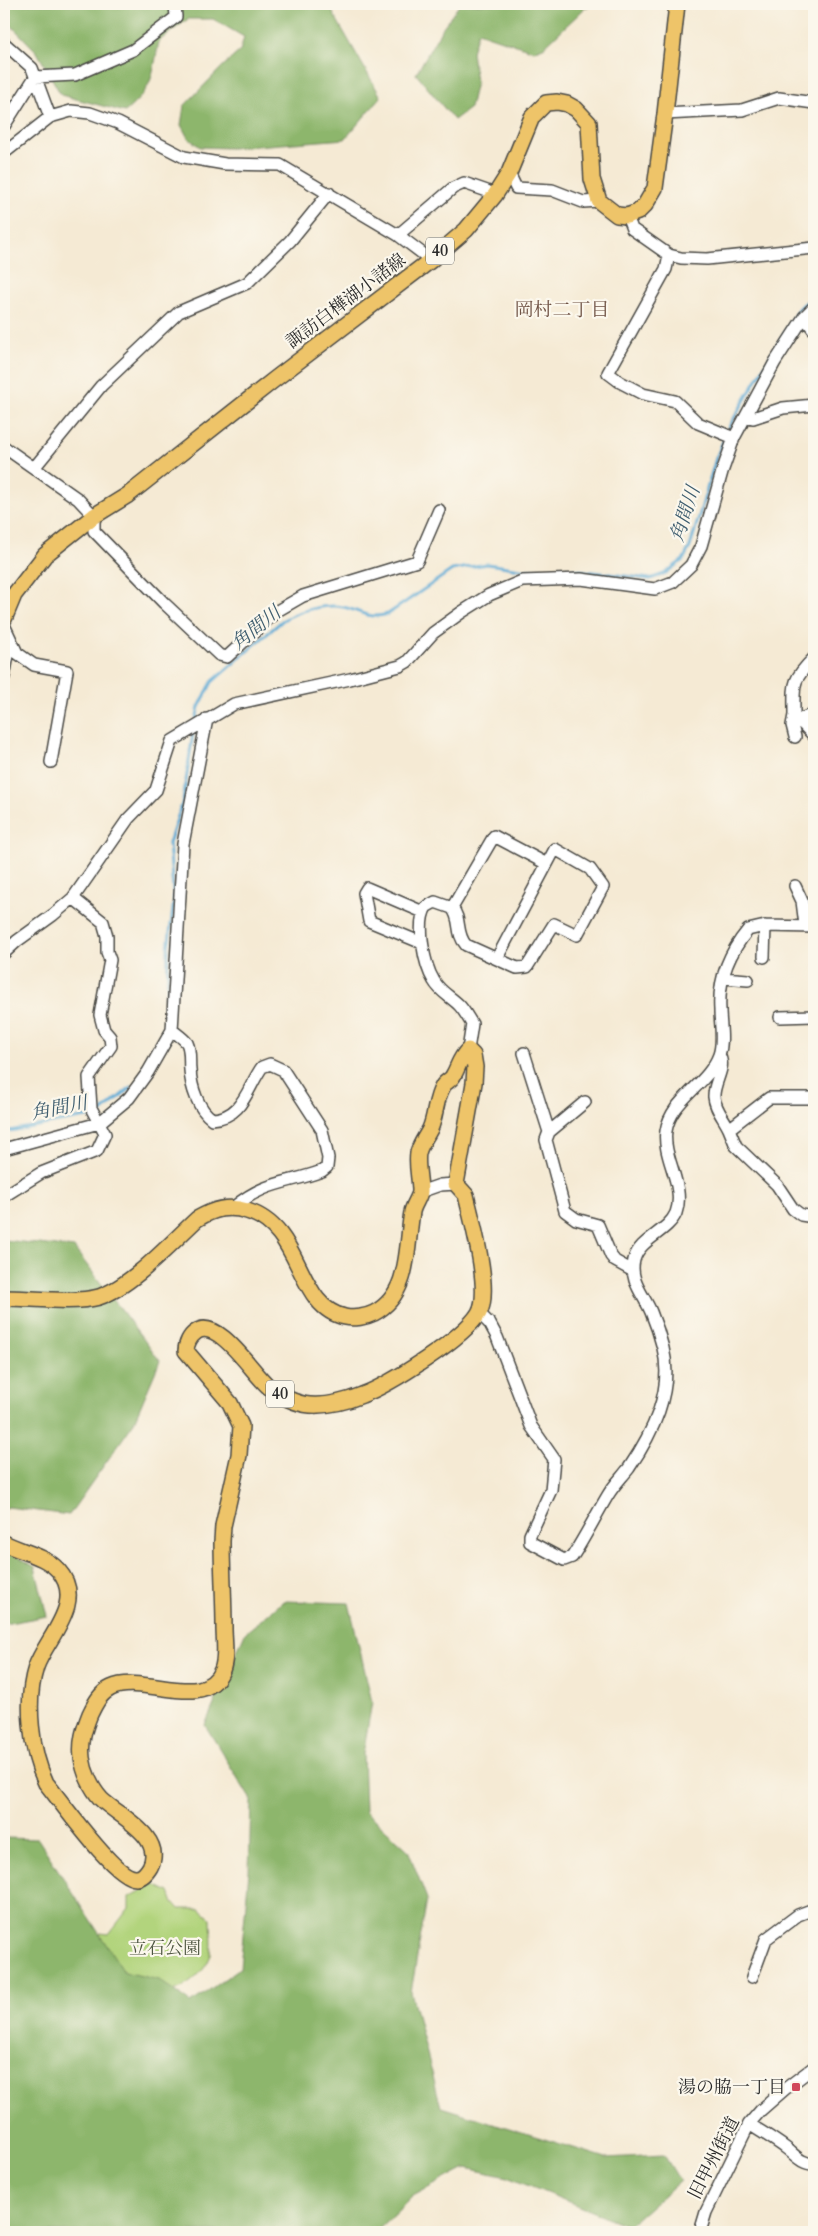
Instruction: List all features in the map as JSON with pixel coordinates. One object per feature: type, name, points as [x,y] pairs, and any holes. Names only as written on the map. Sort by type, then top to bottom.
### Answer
[{"type":"main road","points":[[599,201],[617,215],[627,216],[638,212],[646,205],[654,188],[665,114],[677,4]]},
{"type":"main road","name":"諏訪白樺湖小諸線","points":[[4,619],[14,595],[45,555],[94,516],[128,495],[431,260],[466,230],[495,195],[509,173],[518,148],[535,113],[546,103],[557,102],[567,104],[576,109],[589,123],[592,179],[599,201]]},
{"type":"main road","points":[[4,1298],[55,1299],[98,1297],[121,1287],[197,1219],[208,1212],[234,1207],[253,1213],[271,1222],[282,1234],[316,1299],[331,1313],[346,1318],[366,1316],[381,1309],[392,1298],[400,1284],[408,1258],[412,1210],[420,1192],[418,1154],[430,1128],[443,1085],[453,1076],[457,1064],[468,1050],[473,1055],[475,1067],[474,1084],[456,1184],[466,1195],[480,1259],[484,1290],[479,1313]]},
{"type":"main road","name":"40","points":[[4,1543],[51,1564],[62,1576],[67,1588],[67,1601],[61,1623],[41,1656],[34,1677],[31,1734],[38,1767],[46,1783],[114,1867],[133,1878],[140,1877],[146,1872],[152,1861],[148,1840],[135,1824],[102,1800],[93,1788],[83,1762],[81,1741],[85,1726],[97,1700],[110,1688],[129,1683],[188,1691],[198,1690],[214,1682],[222,1670],[225,1650],[223,1526],[238,1455],[241,1426],[230,1403],[186,1351],[186,1346],[192,1335],[199,1330],[214,1330],[224,1338],[268,1387],[284,1397],[309,1405],[338,1403],[364,1395],[442,1348],[479,1313]]},
{"type":"street","points":[[35,77],[75,74],[133,50],[176,17],[175,4]]},
{"type":"street","points":[[5,49],[32,68],[50,117]]},
{"type":"street","points":[[4,126],[35,77]]},
{"type":"street","points":[[665,114],[742,110],[779,98],[814,103]]},
{"type":"street","points":[[4,152],[50,117],[71,112],[90,113],[118,123],[184,157],[225,164],[280,165],[398,236],[431,260]]},
{"type":"street","points":[[509,173],[516,188],[552,190],[583,202],[599,201]]},
{"type":"street","points":[[398,236],[453,188],[464,183],[488,191]]},
{"type":"street","points":[[34,468],[101,386],[179,312],[247,283],[290,241],[329,193]]},
{"type":"street","points":[[627,216],[632,229],[668,255],[707,260],[814,248]]},
{"type":"street","points":[[668,255],[666,268],[608,372],[620,382],[643,394],[676,401],[698,423],[728,435]]},
{"type":"street","points":[[4,953],[73,898],[128,818],[156,790],[172,741],[234,704],[350,679],[400,666],[408,662],[434,633],[462,612],[489,595],[522,581],[581,579],[655,590],[673,582],[691,565],[701,546],[722,472],[728,435],[746,416],[804,317],[814,307]]},
{"type":"street","points":[[804,317],[814,330]]},
{"type":"street","points":[[746,416],[753,418],[783,408],[814,405]]},
{"type":"street","points":[[4,447],[78,499],[94,516],[94,531],[164,603],[219,655],[227,657],[277,611],[303,596],[417,561],[440,510]]},
{"type":"street","points":[[4,624],[17,654],[34,665],[67,671],[50,762]]},
{"type":"street","points":[[4,677],[9,650],[13,645]]},
{"type":"street","points":[[796,737],[792,726],[796,718],[794,683],[814,658]]},
{"type":"street","points":[[796,718],[814,714]]},
{"type":"street","points":[[796,718],[814,736]]},
{"type":"street","points":[[4,1149],[98,1123],[129,1098],[148,1072],[172,1030],[183,844],[205,721]]},
{"type":"street","points":[[452,908],[494,836],[547,864]]},
{"type":"street","points":[[468,1050],[472,1024],[459,1005],[442,991],[434,981],[422,943],[422,912],[434,902],[452,908],[459,920],[461,939],[466,944],[517,968],[527,967],[554,924],[577,935],[603,887],[590,869],[555,849],[496,958]]},
{"type":"street","points":[[479,1313],[490,1324],[497,1337],[531,1426],[554,1459],[551,1490],[530,1535],[530,1542],[564,1560],[572,1557],[609,1494],[642,1447],[656,1420],[664,1391],[666,1376],[663,1350],[651,1312],[634,1282],[633,1271],[634,1258],[645,1244],[671,1220],[676,1212],[678,1203],[676,1181],[666,1132],[671,1117],[681,1101],[699,1085],[719,1055],[722,1034],[719,996],[729,958],[739,941],[748,930],[765,926],[810,926],[795,886]]},
{"type":"street","points":[[422,912],[367,888],[364,893],[369,921],[422,943]]},
{"type":"street","points":[[4,1196],[41,1173],[97,1151],[105,1134],[92,1109],[89,1077],[111,1046],[110,1037],[104,1030],[100,1015],[110,960],[103,922],[73,898]]},
{"type":"street","points":[[764,957],[765,926]]},
{"type":"street","points":[[723,978],[748,980]]},
{"type":"street","points":[[780,1018],[814,1016]]},
{"type":"street","points":[[172,1030],[186,1043],[189,1049],[192,1082],[198,1102],[206,1115],[212,1119],[227,1115],[236,1109],[247,1095],[262,1067],[270,1064],[283,1070],[322,1130],[328,1158],[327,1167],[322,1171],[278,1182],[246,1197],[234,1207]]},
{"type":"street","points":[[524,1052],[549,1132]]},
{"type":"street","points":[[719,1055],[723,1061],[715,1086],[714,1097],[717,1108],[736,1146],[777,1185],[793,1209],[801,1215],[814,1218]]},
{"type":"street","points":[[729,1129],[769,1098],[814,1098]]},
{"type":"street","points":[[584,1102],[549,1132],[546,1140],[565,1210],[576,1219],[598,1225],[611,1256],[615,1261],[633,1271]]},
{"type":"street","points":[[420,1192],[440,1185],[456,1184]]},
{"type":"street","points":[[752,1977],[766,1939],[798,1915],[814,1909]]},
{"type":"street","name":"旧甲州街道","points":[[700,2232],[706,2212],[750,2124],[761,2110],[814,2067]]},
{"type":"street","points":[[750,2124],[788,2149],[797,2158],[807,2164],[814,2164]]},
{"type":"green space","points":[[4,4],[325,4],[329,6],[381,97],[345,139],[231,148],[200,147],[188,138],[181,125],[184,106],[240,51],[244,37],[213,19],[188,19],[159,41],[153,73],[147,88],[125,112],[61,95],[37,52],[4,18]]},
{"type":"green space","points":[[460,4],[606,4],[586,7],[545,46],[534,51],[478,32],[472,52],[476,82],[470,108],[454,120],[416,74],[443,27]]},
{"type":"green space","points":[[4,1240],[74,1248],[160,1361],[133,1424],[69,1515],[8,1507],[4,1510]]},
{"type":"green space","points":[[4,1548],[35,1567],[47,1616],[4,1624]]},
{"type":"green space","points":[[284,1601],[349,1603],[372,1702],[363,1754],[365,1811],[408,1850],[427,1899],[411,1992],[441,2107],[606,2158],[664,2155],[680,2181],[628,2226],[507,2177],[466,2168],[413,2196],[376,2232],[4,2232],[4,1838],[38,1839],[124,1972],[159,1980],[191,2003],[240,1968],[249,1871],[251,1800],[205,1725],[245,1633]]},
{"type":"green space","name":"立石公園","points":[[149,1882],[169,1892],[172,1901],[179,1909],[200,1909],[211,1919],[212,1950],[208,1962],[197,1977],[189,1983],[163,1993],[154,1991],[142,1984],[99,1949],[100,1933],[109,1934],[129,1908],[129,1897],[141,1891]]},
{"type":"waterway","name":"角間川","points":[[195,724],[199,707],[212,682],[283,620],[304,611],[336,606],[365,614],[381,616],[388,614],[452,570],[487,564],[527,570],[577,570],[650,579],[664,574],[683,560],[690,547],[716,458],[730,425],[799,308],[814,296]]},
{"type":"waterway","name":"角間川","points":[[155,1050],[167,1022],[168,948],[174,901],[169,843],[183,801],[193,733]]},
{"type":"waterway","name":"角間川","points":[[98,1115],[131,1087]]},
{"type":"waterway","name":"角間川","points":[[4,1132],[92,1116]]},
{"type":"place","name":"湯の脇一丁目","points":[[796,2087]]},
{"type":"district","name":"岡村二丁目","points":[[562,310]]}]
